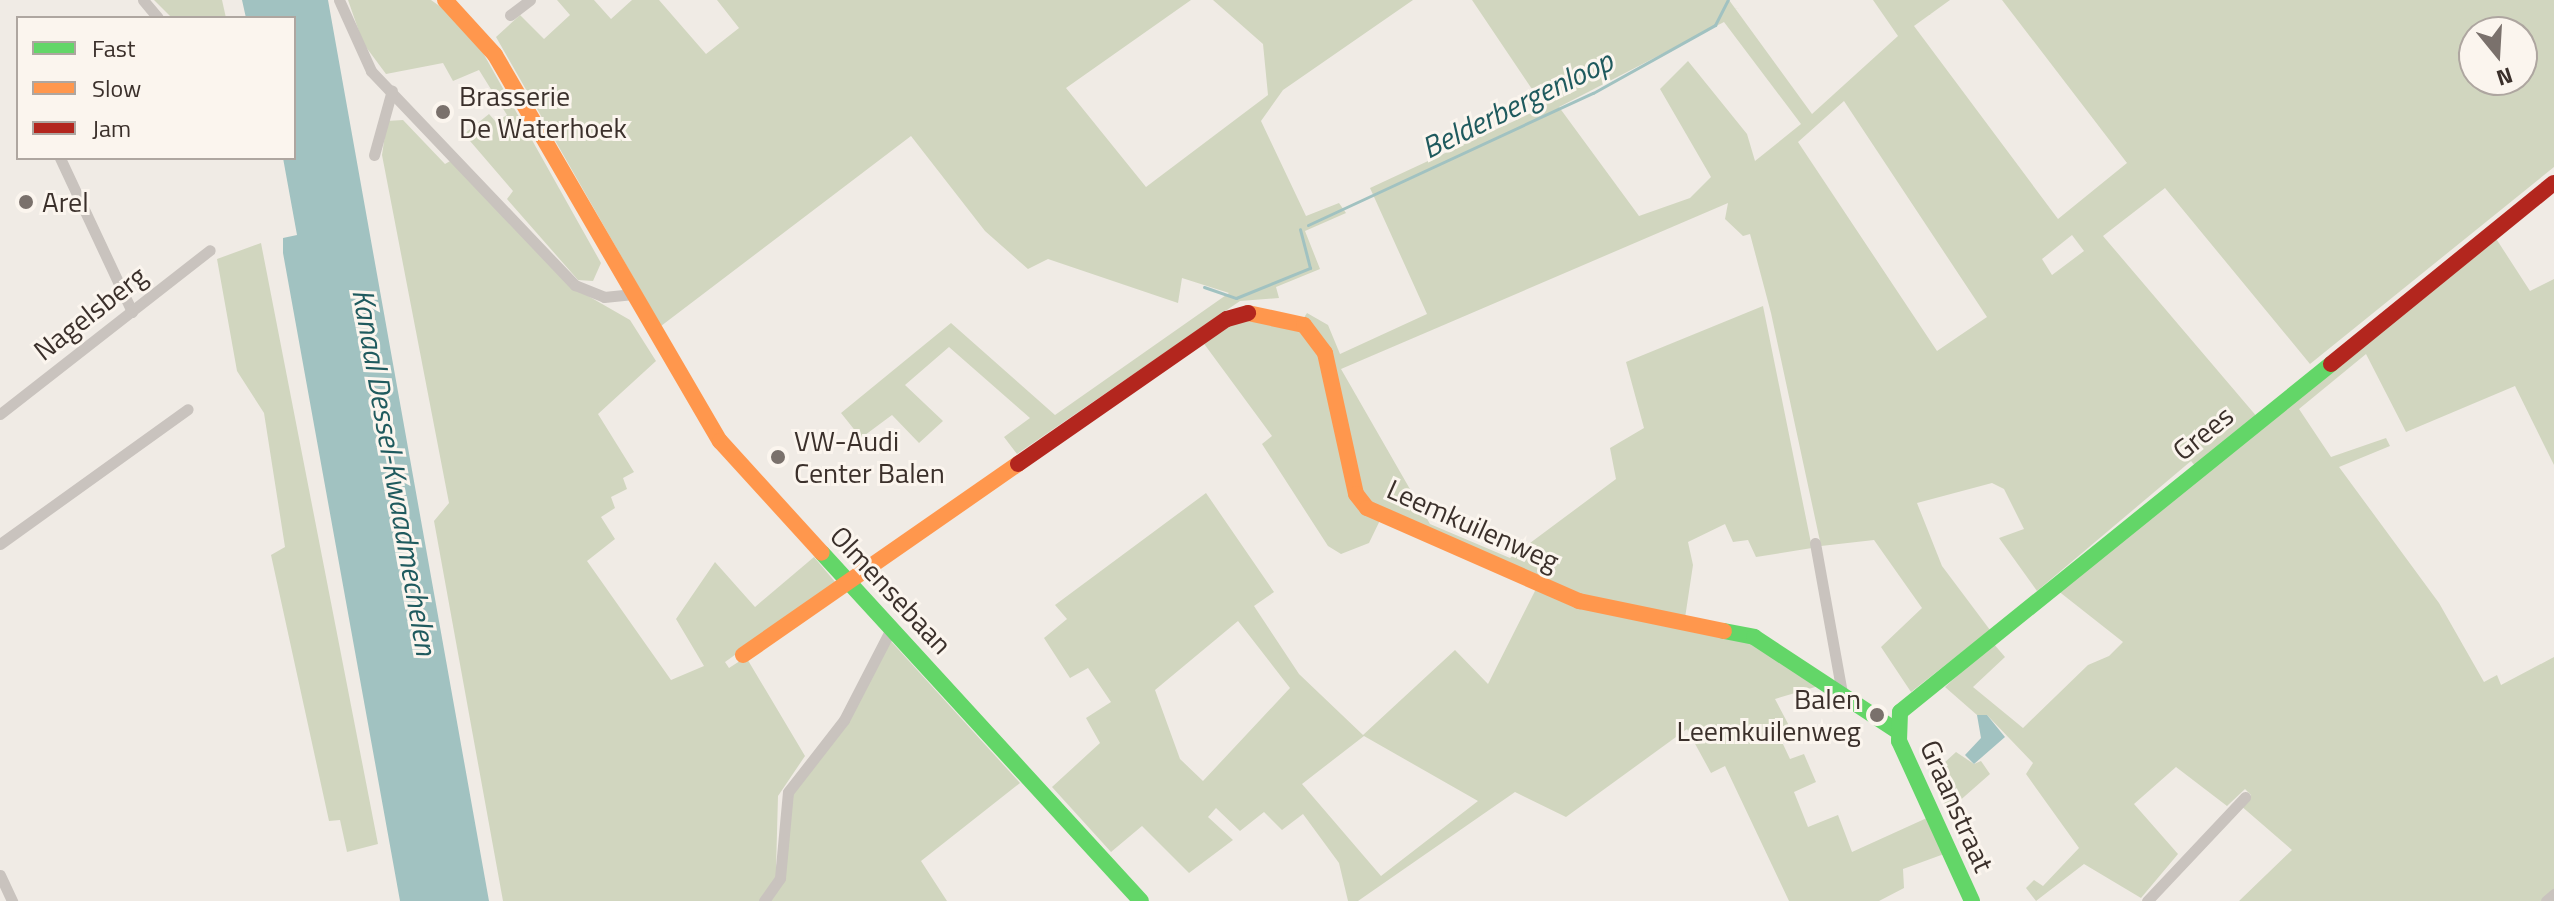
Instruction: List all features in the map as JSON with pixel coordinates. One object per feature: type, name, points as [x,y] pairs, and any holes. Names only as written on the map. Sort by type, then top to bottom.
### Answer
[{"type":"street","points":[[143,0],[156,16]]},
{"type":"street","points":[[339,0],[360,56],[575,285],[604,297],[631,294]]},
{"type":"street","points":[[510,15],[530,0]]},
{"type":"street","name":"Olmensebaan","points":[[451,1],[495,55],[631,294],[720,441],[1141,901]]},
{"type":"street","points":[[374,155],[392,90]]},
{"type":"street","points":[[61,160],[132,312]]},
{"type":"street","name":"Grees","points":[[1897,731],[1904,708],[2554,183]]},
{"type":"street","name":"Nagelsberg","points":[[0,414],[210,250]]},
{"type":"street","name":"Leemkuilenweg","points":[[743,655],[1227,319],[1258,310],[1304,325],[1325,353],[1356,494],[1367,508],[1579,601],[1754,637],[1897,731]]},
{"type":"street","points":[[0,544],[188,409]]},
{"type":"street","points":[[1815,543],[1842,693]]},
{"type":"street","points":[[764,901],[780,878],[788,792],[844,720],[891,629]]},
{"type":"street","name":"Graanstraat","points":[[1897,731],[1972,901]]},
{"type":"street","points":[[2147,901],[2245,797]]},
{"type":"street","points":[[0,875],[12,901]]},
{"type":"street","points":[[2546,901],[2554,894]]},
{"type":"green space","points":[[154,0],[222,0],[226,16],[170,16]]},
{"type":"green space","points":[[348,0],[431,0],[448,12],[482,51],[601,263],[593,281],[578,280],[507,199],[513,191],[464,134],[489,114],[496,122],[507,115],[479,70],[453,81],[443,63],[386,74],[363,43]]},
{"type":"green space","points":[[557,0],[594,0],[611,19],[632,0],[659,0],[706,54],[739,28],[717,0],[1191,0],[1066,88],[1146,187],[1268,95],[1263,44],[1213,0],[1413,0],[1283,90],[1261,121],[1306,216],[1339,203],[1346,213],[1305,231],[1320,269],[1276,287],[1279,298],[1240,301],[1017,454],[1004,437],[1030,418],[949,347],[905,385],[943,421],[919,443],[892,415],[861,438],[841,413],[951,323],[1055,415],[1229,293],[1182,278],[1178,303],[1048,259],[1028,269],[985,231],[911,136],[661,326],[496,37],[520,15],[544,39],[570,15]]},
{"type":"green space","points":[[1472,0],[1729,0],[1812,114],[1898,36],[1873,0],[1950,0],[1914,26],[2058,219],[2127,163],[2002,0],[2554,0],[2554,167],[2310,364],[2165,188],[2103,236],[2264,425],[2495,237],[2530,291],[2554,279],[2554,465],[2515,386],[2406,432],[2366,354],[2299,409],[2331,457],[2386,438],[2390,446],[2339,467],[2439,603],[2484,682],[2497,675],[2501,685],[2554,657],[2554,901],[2239,901],[2292,850],[2240,805],[2251,795],[2245,789],[2227,806],[2176,767],[2134,804],[2178,854],[2141,898],[2084,864],[2036,901],[2026,888],[2034,880],[2043,886],[2079,848],[2026,774],[2033,763],[1987,715],[1977,715],[1945,687],[1993,643],[2005,657],[1973,687],[2023,728],[2088,665],[2109,656],[2123,642],[2057,590],[2201,473],[2191,461],[2037,591],[1999,538],[2024,529],[2004,489],[1992,483],[1917,503],[1942,566],[1990,630],[1911,692],[1881,647],[1922,608],[1874,540],[1821,546],[1771,313],[1750,234],[1743,236],[1725,219],[1728,203],[1341,369],[1430,524],[1510,558],[1616,479],[1610,448],[1644,428],[1626,362],[1763,306],[1812,548],[1756,557],[1748,540],[1733,542],[1725,524],[1688,542],[1693,565],[1685,618],[1583,595],[1384,512],[1369,543],[1341,554],[1328,546],[1262,444],[1272,436],[1202,341],[1248,314],[1296,330],[1307,313],[1328,325],[1340,354],[1427,314],[1370,188],[1544,107]],"holes":[[[1724,22],[1801,124],[1755,161],[1747,134],[1688,61],[1660,89],[1711,177],[1690,198],[1639,216],[1559,107]],[[1844,101],[1987,317],[1937,351],[1798,142]],[[2072,235],[2084,251],[2052,275],[2042,259]]]},
{"type":"green space","points":[[403,120],[445,164],[452,160],[569,285],[630,320],[656,361],[598,414],[634,472],[623,478],[627,489],[611,497],[615,508],[601,517],[615,539],[587,561],[671,680],[704,666],[676,619],[715,562],[755,607],[814,557],[836,583],[725,662],[729,668],[746,657],[805,756],[778,796],[776,869],[790,794],[836,735],[888,638],[1020,783],[921,861],[947,901],[503,901],[434,521],[449,503],[382,155],[387,121]]},
{"type":"green space","points":[[261,243],[378,844],[347,852],[340,820],[329,821],[271,555],[285,547],[264,413],[237,371],[217,259]]},
{"type":"green space","points":[[1206,493],[1274,592],[1254,606],[1299,674],[1363,735],[1455,650],[1488,684],[1536,589],[1753,644],[1822,685],[1775,699],[1795,737],[1782,742],[1790,759],[1804,754],[1816,782],[1794,792],[1808,827],[1838,815],[1852,852],[1929,817],[1944,854],[1903,869],[1904,888],[1879,901],[1789,901],[1725,766],[1711,773],[1687,729],[1566,817],[1515,792],[1358,901],[1348,901],[1339,863],[1303,814],[1282,830],[1264,812],[1240,831],[1216,808],[1208,817],[1233,840],[1189,873],[1142,826],[1111,852],[1052,787],[1100,743],[1086,718],[1111,702],[1088,668],[1070,678],[1044,638],[1067,619],[1055,605]],"holes":[[[1238,621],[1290,688],[1203,781],[1180,759],[1155,690]],[[1364,736],[1478,801],[1381,876],[1302,784]]]},
{"type":"green space","points":[[1956,752],[1974,764],[1981,761],[1990,774],[1948,811],[1931,775]]},
{"type":"water","name":"Kanaal Dessel-Kwaadmechelen","points":[[242,0],[328,0],[489,901],[400,901],[283,253],[283,238],[297,235],[283,160],[296,160],[296,16],[246,16]]},
{"type":"water","points":[[1977,715],[1987,715],[2005,737],[1974,764],[1965,755],[1981,738]]},
{"type":"waterway","name":"Belderbergenloop","points":[[1308,225],[1593,93],[1715,25],[1728,0]]},
{"type":"waterway","name":"Belderbergenloop","points":[[1204,287],[1236,298],[1310,268],[1300,229]]},
{"type":"traffic: fast","points":[[1972,901],[1899,741],[1900,712],[2331,364]]},
{"type":"traffic: fast","points":[[822,553],[1141,901]]},
{"type":"traffic: fast","points":[[1724,631],[1754,637],[1897,731]]},
{"type":"traffic: slow","points":[[445,0],[495,55],[720,441],[822,553]]},
{"type":"traffic: slow","points":[[1248,313],[1304,325],[1325,353],[1356,494],[1367,508],[1579,601],[1724,631]]},
{"type":"traffic: slow","points":[[743,655],[1018,464]]},
{"type":"traffic: jam","points":[[2331,364],[2554,183]]},
{"type":"traffic: jam","points":[[1018,464],[1227,319],[1248,313]]},
{"type":"place","name":"Brasserie De Waterhoek","points":[[443,112]]},
{"type":"place","name":"Arel","points":[[26,202]]},
{"type":"place","name":"VW-Audi Center Balen","points":[[778,457]]},
{"type":"place","name":"Balen Leemkuilenweg","points":[[1877,715]]}]
